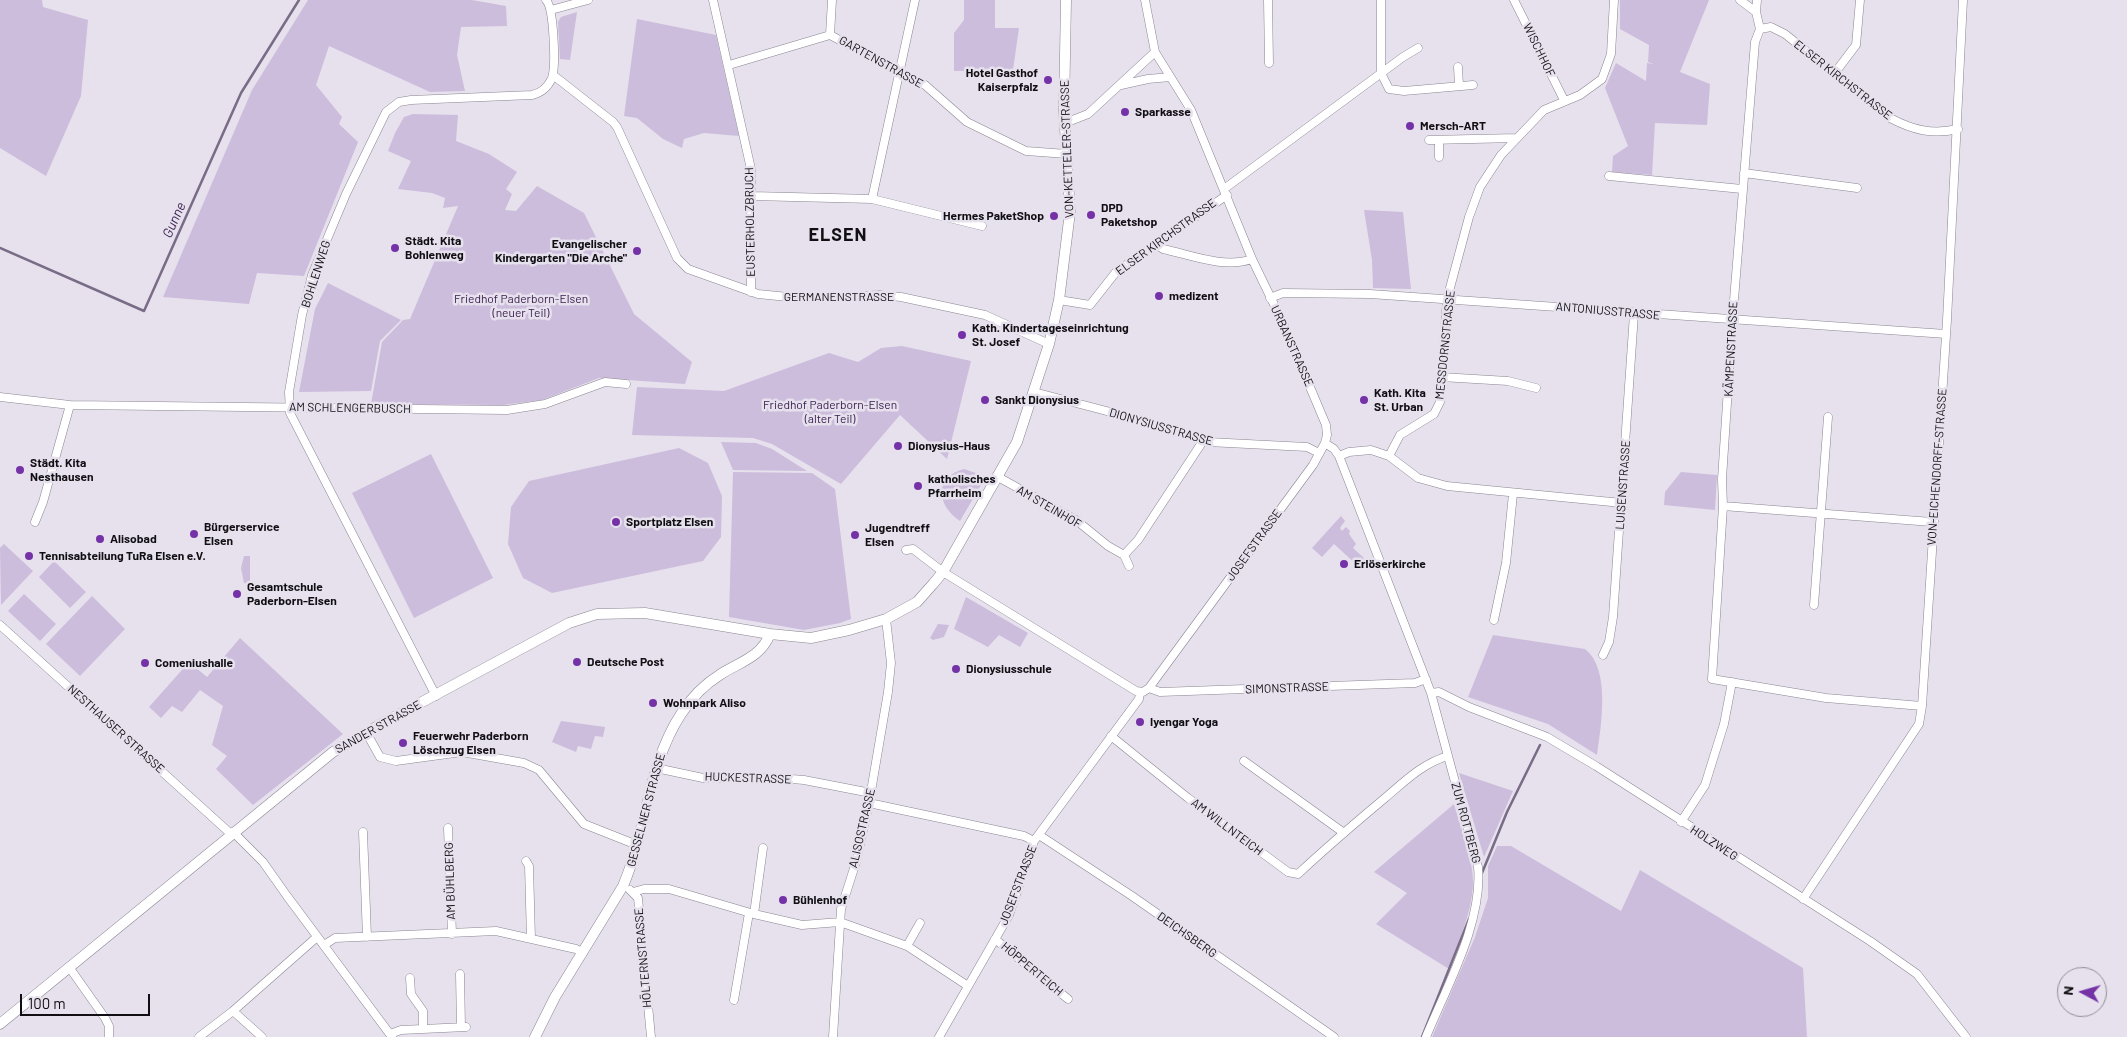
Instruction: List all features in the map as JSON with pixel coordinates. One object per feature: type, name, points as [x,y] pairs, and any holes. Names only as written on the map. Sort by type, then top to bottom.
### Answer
[{"type":"street","points":[[546,0],[551,10],[553,75]]},
{"type":"street","points":[[551,10],[588,0]]},
{"type":"street","name":"EUSTERHOLZBRUCH","points":[[713,0],[751,169],[751,292]]},
{"type":"street","name":"GARTENSTRASSE","points":[[832,0],[830,35],[925,85],[967,122],[1026,151],[1067,154]]},
{"type":"street","points":[[872,199],[915,0]]},
{"type":"street","name":"VON-KETTELER-STRASSE","points":[[770,634],[811,638],[849,630],[886,619],[919,600],[943,572],[1017,442],[1049,344],[1059,300],[1070,212],[1065,124],[1066,0]]},
{"type":"street","name":"URBANSTRASSE","points":[[1145,0],[1155,52],[1191,110],[1252,259],[1326,425],[1327,435],[1325,443]]},
{"type":"street","points":[[1268,0],[1268,63]]},
{"type":"street","points":[[1381,0],[1381,73],[1386,86],[1394,91],[1473,85]]},
{"type":"street","name":"WISCHHOF","points":[[1514,0],[1564,100]]},
{"type":"street","name":"MESSDORNSTRASSE","points":[[1389,456],[1400,436],[1434,414],[1440,402],[1447,299],[1469,217],[1480,187],[1490,170],[1544,110],[1589,90],[1597,84],[1605,73],[1612,46],[1614,0]]},
{"type":"street","points":[[1740,0],[1756,12]]},
{"type":"street","name":"KÄMPENSTRASSE","points":[[1732,682],[1712,679],[1712,672],[1723,506],[1722,479],[1742,188],[1755,42],[1760,29],[1756,12],[1757,0]]},
{"type":"street","points":[[1834,74],[1856,45],[1860,0]]},
{"type":"street","name":"VON-EICHENDORFF-STRASSE","points":[[1803,899],[1919,724],[1922,706],[1932,522],[1946,334],[1958,129],[1963,0]]},
{"type":"street","name":"ELSER KIRCHSTRASSE","points":[[1760,29],[1771,27],[1785,34],[1890,118],[1910,128],[1942,133],[1958,129]]},
{"type":"street","points":[[729,65],[830,35]]},
{"type":"street","name":"ELSER KIRCHSTRASSE","points":[[1059,300],[1090,305],[1116,272],[1156,245],[1381,73],[1418,48]]},
{"type":"street","points":[[1065,124],[1088,114],[1155,52]]},
{"type":"street","points":[[1458,67],[1459,86]]},
{"type":"street","name":"GERMANENSTRASSE","points":[[553,75],[613,122],[677,258],[684,267],[751,292],[777,297],[848,297],[879,294],[901,297],[985,315],[1049,344]]},
{"type":"street","name":"BOHLENWEG","points":[[436,696],[290,408],[289,392],[302,314],[312,275],[346,194],[386,112],[399,102],[411,100],[532,95],[543,90],[553,75]]},
{"type":"street","points":[[1119,86],[1148,79],[1170,77]]},
{"type":"street","points":[[1429,140],[1517,138]]},
{"type":"street","points":[[1439,140],[1439,158]]},
{"type":"street","points":[[1744,172],[1857,188]]},
{"type":"street","points":[[1609,176],[1742,188]]},
{"type":"street","points":[[752,196],[872,199],[982,226]]},
{"type":"street","points":[[1156,245],[1163,249],[1225,262],[1241,263],[1252,259]]},
{"type":"street","name":"ANTONIUSSTRASSE","points":[[1270,298],[1283,293],[1370,294],[1634,314],[1946,334]]},
{"type":"street","name":"LUISENSTRASSE","points":[[1603,655],[1609,642],[1613,617],[1634,314]]},
{"type":"street","points":[[1441,377],[1508,381],[1536,388]]},
{"type":"street","name":"AM SCHLENGERBUSCH","points":[[0,398],[70,405],[507,410],[545,404],[605,382],[626,384]]},
{"type":"street","name":"DIONYSIUSSTRASSE","points":[[1034,392],[1137,419],[1203,441],[1307,448],[1319,453]]},
{"type":"street","points":[[35,522],[43,502],[70,405]]},
{"type":"street","points":[[1814,606],[1828,417]]},
{"type":"street","points":[[1129,566],[1124,555],[1138,540],[1203,441]]},
{"type":"street","points":[[1325,443],[1334,449],[1339,456],[1431,693]]},
{"type":"street","name":"JOSEFSTRASSE","points":[[939,1037],[1009,916],[1037,838],[1325,443]]},
{"type":"street","points":[[1339,456],[1349,452],[1371,450],[1389,456],[1418,478],[1447,486],[1513,494],[1622,503]]},
{"type":"street","name":"AM STEINHOF","points":[[998,477],[1076,520],[1108,546],[1124,555]]},
{"type":"street","points":[[1494,620],[1507,556],[1513,494]]},
{"type":"street","points":[[1723,506],[1820,515],[1932,522]]},
{"type":"street","points":[[906,550],[912,549],[943,572]]},
{"type":"street","name":"SIMONSTRASSE","points":[[943,572],[1144,690],[1160,692],[1415,683],[1426,679]]},
{"type":"street","name":"SANDER STRASSE","points":[[0,1024],[333,752],[366,732],[569,623],[598,614],[645,613],[770,634]]},
{"type":"street","name":"ALISOSTRASSE","points":[[833,1037],[841,909],[856,862],[886,710],[890,652],[886,619]]},
{"type":"street","name":"NESTHAUSER STRASSE","points":[[0,625],[264,862],[317,937],[391,1035]]},
{"type":"street","name":"GESSELNER STRASSE","points":[[535,1037],[555,997],[623,886],[631,867],[656,768],[673,726],[681,712],[696,694],[720,674],[754,656],[765,646],[770,634]]},
{"type":"street","points":[[1681,822],[1705,785],[1724,724],[1732,682],[1826,698],[1922,706]]},
{"type":"street","name":"HOLZWEG","points":[[1431,693],[1439,692],[1469,707],[1547,737],[1596,766],[1907,965],[1917,974],[1966,1037]]},
{"type":"street","name":"ZUM ROTTBERG","points":[[1426,1037],[1472,925],[1480,883],[1478,867],[1431,693]]},
{"type":"street","points":[[366,732],[380,757],[396,761],[462,752],[524,763],[539,770],[584,824],[637,845]]},
{"type":"street","name":"AM WILLNTEICH","points":[[1111,736],[1188,798],[1288,872],[1298,874],[1420,769],[1448,756]]},
{"type":"street","points":[[1244,761],[1344,833]]},
{"type":"street","name":"HUCKESTRASSE","points":[[656,768],[703,778],[796,779],[871,793]]},
{"type":"street","points":[[869,803],[1037,838]]},
{"type":"street","name":"AM BÜHLBERG","points":[[448,828],[452,934]]},
{"type":"street","points":[[363,832],[367,937]]},
{"type":"street","name":"DEICHSBERG","points":[[1037,838],[1132,896],[1334,1037]]},
{"type":"street","points":[[734,1000],[752,914],[763,848]]},
{"type":"street","points":[[526,861],[529,866],[531,939]]},
{"type":"street","name":"HÖLTERNSTRASSE","points":[[623,886],[633,892],[638,898],[651,1037]]},
{"type":"street","points":[[633,892],[644,889],[669,889],[752,914],[802,925],[840,922],[907,946],[968,986]]},
{"type":"street","points":[[907,946],[920,923]]},
{"type":"street","name":"AM BÜHLBERG","points":[[324,945],[334,938],[496,931],[576,949],[583,953]]},
{"type":"street","points":[[198,1037],[233,1011],[317,937]]},
{"type":"street","name":"HÖPPERTEICH","points":[[995,939],[1068,1000]]},
{"type":"street","points":[[69,968],[105,1018],[109,1026],[109,1037]]},
{"type":"street","points":[[391,1035],[401,1030],[464,1027],[460,974]]},
{"type":"street","points":[[410,978],[411,994],[423,1011],[424,1029]]},
{"type":"street","points":[[233,1011],[262,1037]]},
{"type":"green space","points":[[0,0],[42,0],[43,7],[88,20],[81,96],[46,176],[0,148]]},
{"type":"green space","points":[[308,0],[472,0],[506,6],[507,26],[461,27],[457,55],[465,91],[430,92],[329,46],[316,85],[342,117],[339,124],[358,142],[304,276],[257,273],[249,304],[163,297],[252,90]]},
{"type":"green space","points":[[964,0],[995,0],[995,28],[1019,28],[1013,70],[954,71],[954,33],[964,20]]},
{"type":"green space","points":[[1620,0],[1709,0],[1680,72],[1710,84],[1707,125],[1655,123],[1652,175],[1612,172],[1613,156],[1628,146],[1605,88],[1616,63],[1646,81],[1647,63],[1654,64],[1648,62],[1649,45],[1620,29]]},
{"type":"green space","points":[[577,12],[570,60],[560,59],[558,22],[561,17]]},
{"type":"green space","points":[[637,19],[716,35],[739,136],[704,133],[684,139],[682,148],[663,139],[637,118],[624,116]]},
{"type":"green space","name":"Friedhof Paderborn-Elsen (neuer Teil)","points":[[413,114],[458,115],[456,141],[489,154],[517,172],[506,189],[512,194],[505,210],[516,211],[537,186],[584,213],[634,314],[692,362],[685,384],[599,378],[542,400],[503,405],[371,404],[382,342],[403,320],[410,319],[458,206],[443,208],[445,198],[432,193],[398,189],[411,161],[388,151],[404,117]]},
{"type":"green space","points":[[1364,210],[1403,212],[1411,289],[1373,288],[1372,260]]},
{"type":"green space","points":[[328,283],[401,320],[380,341],[371,391],[299,392],[315,309]]},
{"type":"green space","name":"Friedhof Paderborn-Elsen (alter Teil)","points":[[902,346],[971,361],[947,459],[900,415],[841,484],[772,444],[753,438],[632,435],[637,387],[724,391],[829,353],[858,362],[881,348]]},
{"type":"green space","points":[[721,442],[756,443],[772,449],[807,471],[733,470]]},
{"type":"green space","name":"Sportplatz Elsen","points":[[679,448],[708,463],[722,496],[721,537],[703,561],[552,593],[523,578],[508,544],[511,507],[529,481]]},
{"type":"green space","points":[[431,454],[493,578],[414,618],[352,493]]},
{"type":"green space","points":[[964,469],[985,478],[960,521],[947,508],[942,492],[947,478]]},
{"type":"green space","name":"Sportplatz Elsen","points":[[733,472],[812,473],[835,489],[851,619],[804,630],[729,617]]},
{"type":"green space","points":[[1681,472],[1717,475],[1715,510],[1664,505],[1665,492]]},
{"type":"green space","points":[[1341,516],[1345,521],[1340,528],[1342,531],[1346,527],[1350,531],[1349,534],[1356,544],[1353,548],[1364,558],[1357,565],[1334,544],[1322,557],[1312,548]]},
{"type":"green space","points":[[4,544],[33,571],[1,605],[0,548]]},
{"type":"green space","points":[[244,556],[250,556],[250,584],[244,583],[241,568]]},
{"type":"green space","points":[[54,561],[86,592],[70,608],[39,577]]},
{"type":"green space","points":[[24,594],[56,624],[40,641],[8,611]]},
{"type":"green space","points":[[92,596],[125,629],[80,676],[46,644]]},
{"type":"green space","points":[[966,597],[1028,633],[1020,647],[999,635],[988,647],[954,629]]},
{"type":"green space","points":[[938,624],[949,625],[944,637],[933,640],[930,638]]},
{"type":"green space","points":[[1493,635],[1585,649],[1593,658],[1598,670],[1602,699],[1597,755],[1548,724],[1468,697]]},
{"type":"green space","points":[[240,638],[343,734],[253,805],[216,769],[227,756],[212,745],[223,706],[200,690],[182,712],[172,706],[161,718],[149,707],[189,662],[207,677]]},
{"type":"green space","points":[[561,721],[605,727],[603,737],[595,736],[591,749],[578,746],[576,752],[552,742]]},
{"type":"green space","points":[[1459,773],[1513,791],[1484,857]]},
{"type":"green space","points":[[1454,804],[1469,855],[1473,884],[1467,917],[1449,969],[1376,924],[1407,893],[1374,872]]},
{"type":"green space","points":[[1497,846],[1511,846],[1621,911],[1640,870],[1803,968],[1807,1037],[1432,1037],[1475,937],[1488,898],[1488,866]]},
{"type":"waterway","name":"Gunne","points":[[0,248],[144,311],[241,93],[299,0]]},
{"type":"waterway","points":[[1482,873],[1507,812],[1540,745]]},
{"type":"waterway","points":[[1422,1037],[1469,919]]},
{"type":"place","name":"Hotel Gasthof Kaiserpfalz","points":[[1048,80]]},
{"type":"place","name":"Sparkasse","points":[[1125,112]]},
{"type":"place","name":"Mersch-ART","points":[[1410,126]]},
{"type":"place","name":"DPD Paketshop","points":[[1091,215]]},
{"type":"place","name":"Hermes PaketShop","points":[[1054,216]]},
{"type":"place","name":"Städt. Kita Bohlenweg","points":[[395,248]]},
{"type":"place","name":"Evangelischer Kindergarten \"Die Arche\"","points":[[637,251]]},
{"type":"place","name":"medizent","points":[[1159,296]]},
{"type":"place","name":"Kath. Kindertageseinrichtung St. Josef","points":[[962,335]]},
{"type":"place","name":"Sankt Dionysius","points":[[985,400]]},
{"type":"place","name":"Kath. Kita St. Urban","points":[[1364,400]]},
{"type":"place","name":"Dionysius-Haus","points":[[898,446]]},
{"type":"place","name":"Städt. Kita Nesthausen","points":[[20,470]]},
{"type":"place","name":"katholisches Pfarrheim","points":[[918,486]]},
{"type":"place","name":"Sportplatz Elsen","points":[[616,522]]},
{"type":"place","name":"Bürgerservice Elsen","points":[[194,534]]},
{"type":"place","name":"Jugendtreff Elsen","points":[[855,535]]},
{"type":"place","name":"Alisobad","points":[[100,539]]},
{"type":"place","name":"Tennisabteilung TuRa Elsen e.V.","points":[[29,556]]},
{"type":"place","name":"Erlöserkirche","points":[[1344,564]]},
{"type":"place","name":"Gesamtschule Paderborn-Elsen","points":[[237,594]]},
{"type":"place","name":"Deutsche Post","points":[[577,662]]},
{"type":"place","name":"Comeniushalle","points":[[145,663]]},
{"type":"place","name":"Dionysiusschule","points":[[956,669]]},
{"type":"place","name":"Wohnpark Aliso","points":[[653,703]]},
{"type":"place","name":"Iyengar Yoga","points":[[1140,722]]},
{"type":"place","name":"Feuerwehr Paderborn Löschzug Elsen","points":[[403,743]]},
{"type":"place","name":"Bühlenhof","points":[[783,900]]},
{"type":"district","name":"ELSEN","points":[[838,235]]}]
